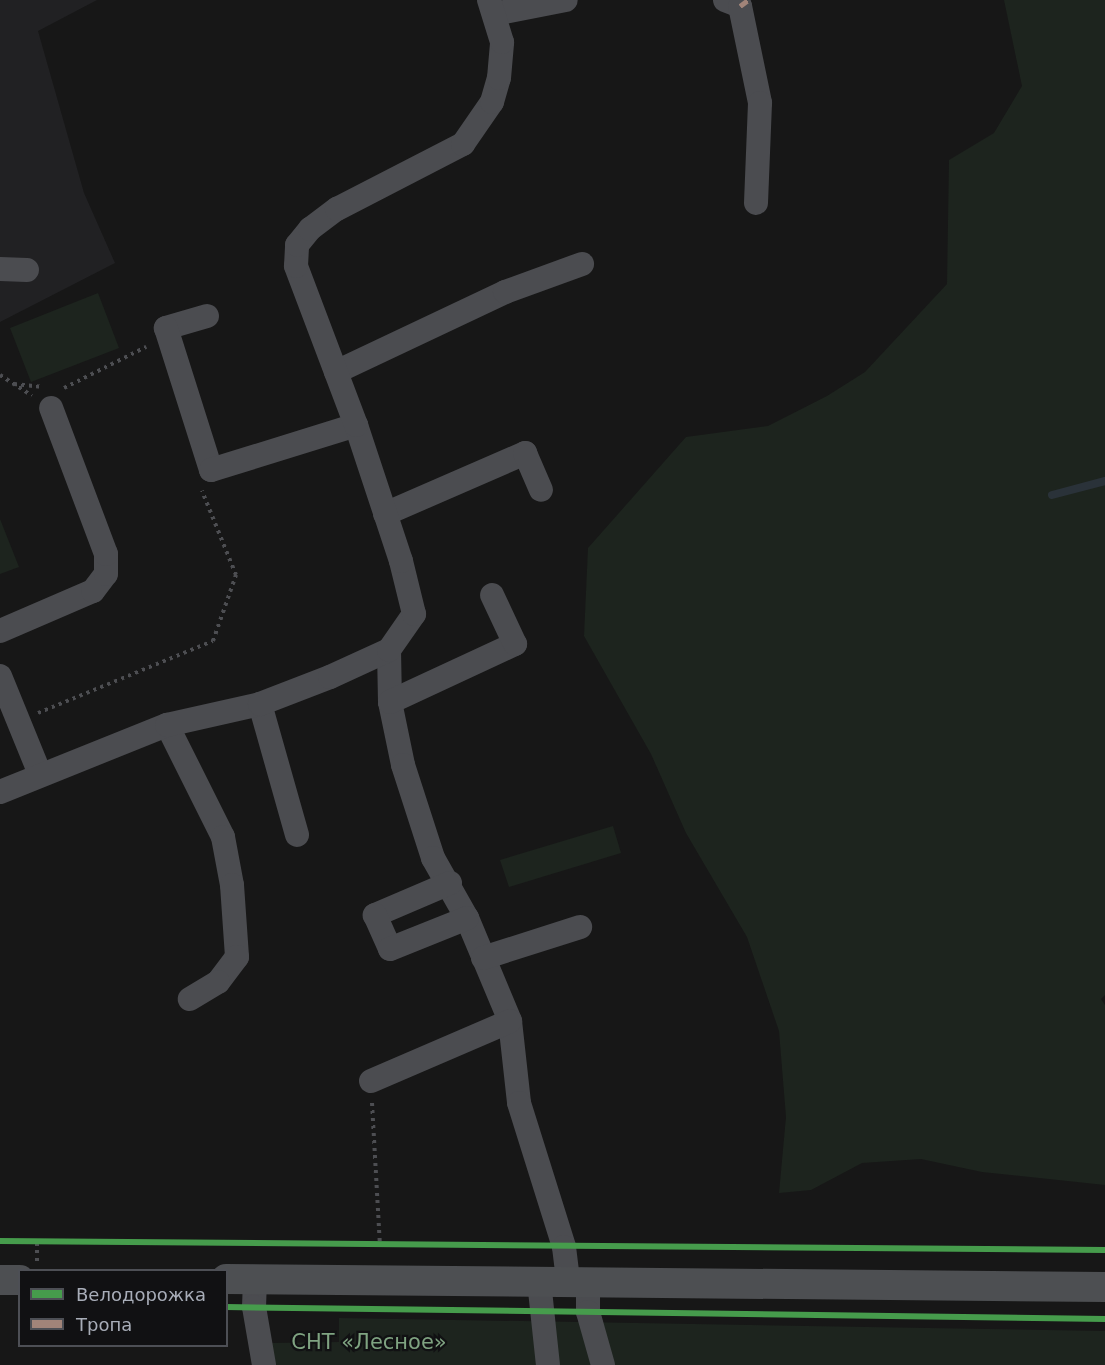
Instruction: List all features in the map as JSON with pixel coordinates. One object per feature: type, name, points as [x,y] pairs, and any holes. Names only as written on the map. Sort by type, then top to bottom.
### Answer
[{"type":"main road","points":[[0,1280],[18,1275]]},
{"type":"main road","points":[[241,1279],[1105,1287]]},
{"type":"lane","points":[[0,792],[40,774],[168,725],[260,704],[389,650],[414,614],[356,425],[296,266],[297,245],[310,229],[337,209],[463,144],[492,102],[499,78],[502,42],[491,7],[566,0]]},
{"type":"lane","points":[[725,0],[740,6],[760,103],[756,203]]},
{"type":"lane","points":[[336,372],[505,292],[582,264]]},
{"type":"lane","points":[[0,268],[27,270]]},
{"type":"lane","points":[[207,316],[166,328],[211,470],[356,425]]},
{"type":"lane","points":[[0,631],[93,591],[106,574],[106,554],[51,408]]},
{"type":"lane","points":[[385,514],[525,453],[541,490]]},
{"type":"lane","points":[[390,702],[515,644],[492,595]]},
{"type":"lane","points":[[389,650],[390,702],[403,765],[433,858],[450,883],[467,918],[510,1021],[519,1103],[564,1247],[565,1282],[548,1365]]},
{"type":"lane","points":[[0,676],[40,774]]},
{"type":"lane","points":[[260,704],[297,835]]},
{"type":"lane","points":[[168,725],[223,837],[232,885],[237,957],[218,982],[190,999]]},
{"type":"lane","points":[[450,883],[375,915],[390,949],[467,918]]},
{"type":"lane","points":[[483,958],[580,927]]},
{"type":"lane","points":[[371,1081],[510,1021]]},
{"type":"lane","points":[[241,1279],[254,1307],[264,1365]]},
{"type":"lane","points":[[565,1282],[588,1312],[603,1365]]},
{"type":"path","points":[[14,384],[63,388],[145,345],[149,356]]},
{"type":"path","points":[[0,375],[51,408]]},
{"type":"path","points":[[18,721],[213,641],[236,575],[201,488]]},
{"type":"path","points":[[371,1081],[380,1246]]},
{"type":"path","points":[[28,1243],[49,1244]]},
{"type":"path","points":[[29,1269],[37,1244]]},
{"type":"path","points":[[368,1245],[392,1246]]},
{"type":"shaded area","points":[[0,0],[97,0],[38,31],[84,193],[115,263],[0,322]]},
{"type":"green space","points":[[1004,0],[1105,0],[1105,995],[1101,999],[1105,1005],[1105,1185],[982,1172],[921,1159],[862,1163],[811,1190],[779,1193],[786,1117],[779,1031],[747,937],[686,833],[651,754],[584,636],[588,548],[686,437],[768,426],[827,396],[865,372],[947,284],[949,160],[994,133],[1022,86]]},
{"type":"green space","points":[[98,293],[119,348],[31,382],[10,328]]},
{"type":"green space","points":[[0,519],[19,567],[0,574]]},
{"type":"green space","points":[[613,826],[621,853],[509,887],[500,860]]},
{"type":"green space","name":"СНТ «Лесное»","points":[[339,1318],[1105,1331],[1105,1365],[271,1365],[271,1343],[339,1342]]},
{"type":"waterway","points":[[1052,495],[1105,481]]},
{"type":"marked path","points":[[740,6],[748,0]]},
{"type":"cycle path","points":[[0,1241],[1105,1250]]},
{"type":"cycle path","points":[[228,1307],[1105,1319]]}]
